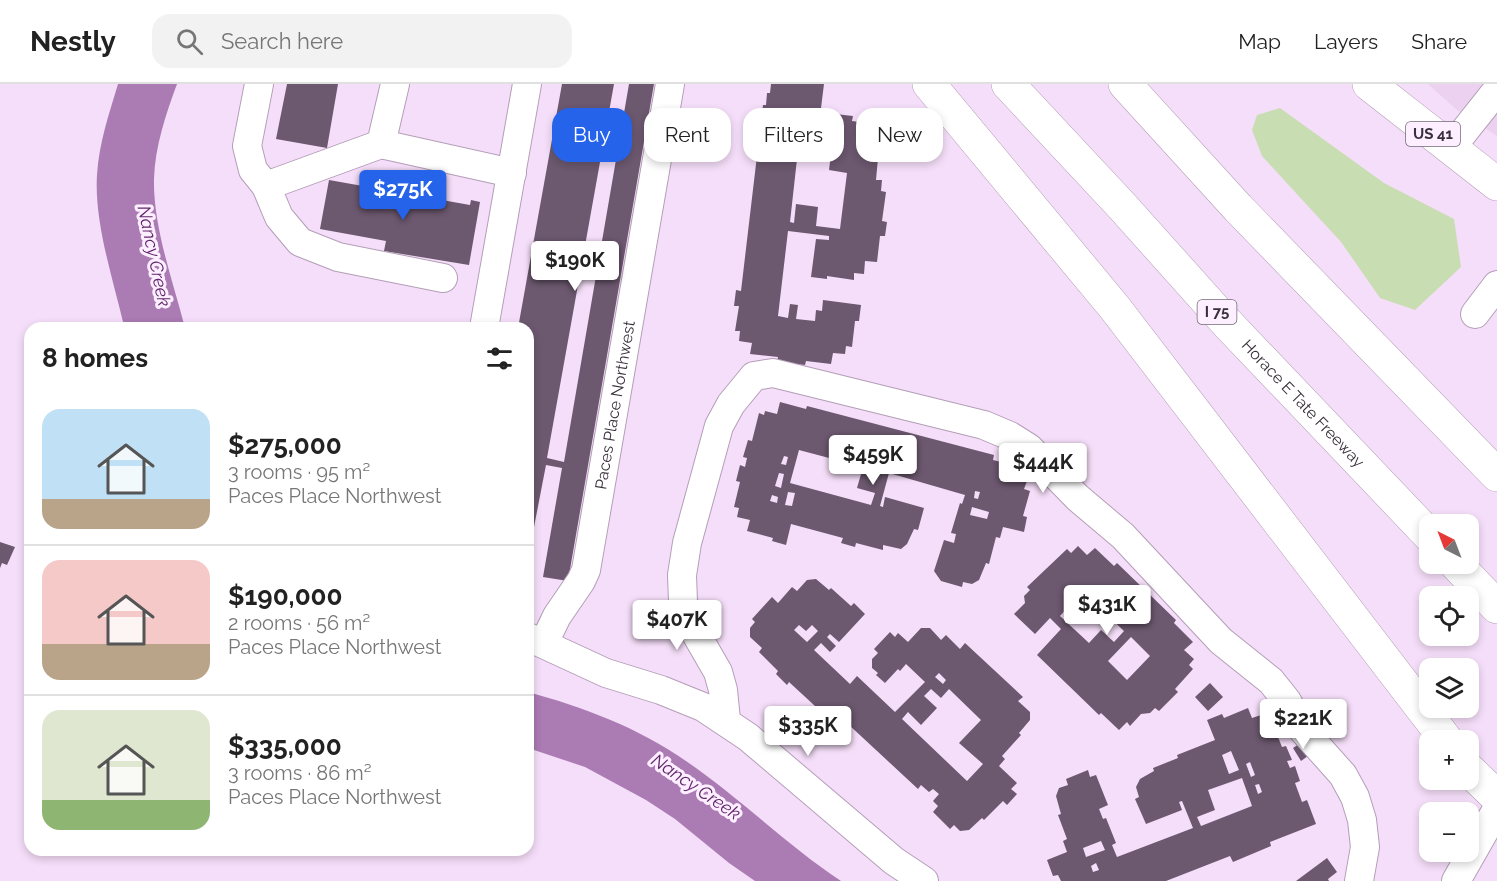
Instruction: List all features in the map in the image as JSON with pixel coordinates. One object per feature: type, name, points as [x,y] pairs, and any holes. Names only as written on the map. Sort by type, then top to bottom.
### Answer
[{"type":"main road","points":[[928,84],[1114,308],[1439,730]]},
{"type":"main road","name":"Horace E Tate Freeway","points":[[1008,84],[1225,321],[1419,524]]},
{"type":"main road","points":[[1125,84],[1238,208],[1497,475]]},
{"type":"main road","name":"US 41","points":[[1369,84],[1497,184]]},
{"type":"main road","points":[[1466,574],[1497,607]]},
{"type":"main road","points":[[1479,780],[1497,797]]},
{"type":"street","points":[[259,84],[247,146],[253,170],[266,186],[279,217],[300,242],[338,257],[442,278]]},
{"type":"street","points":[[381,144],[395,84]]},
{"type":"street","points":[[485,322],[527,84]]},
{"type":"street","name":"Paces Place Northwest","points":[[669,84],[586,570],[557,616],[536,640],[606,674],[661,690],[703,707],[726,720],[894,861],[924,881]]},
{"type":"street","points":[[1451,148],[1497,90]]},
{"type":"street","points":[[266,186],[381,144],[512,173]]},
{"type":"street","points":[[1475,314],[1497,285]]},
{"type":"street","points":[[726,720],[723,690],[718,672],[688,620],[683,602],[682,575],[687,543],[719,426],[757,366],[772,373],[984,425],[1010,436],[1029,448],[1078,498],[1123,536],[1221,641],[1271,681],[1287,701],[1302,729],[1343,775],[1355,796],[1362,820],[1365,847],[1359,881]]},
{"type":"street","points":[[1456,881],[1497,809]]},
{"type":"shaded area","points":[[1428,84],[1497,84],[1497,136],[1456,109]]},
{"type":"green space","points":[[1280,108],[1384,183],[1454,219],[1461,267],[1415,310],[1380,298],[1341,242],[1262,156],[1252,130],[1257,115]]},
{"type":"water","name":"Nancy Creek","points":[[118,84],[177,84],[159,142],[154,179],[160,235],[183,322],[123,322],[98,212],[97,175],[105,129]]},
{"type":"water","name":"Nancy Creek","points":[[534,694],[610,720],[668,749],[706,775],[841,881],[755,881],[675,819],[646,800],[585,767],[534,750]]},
{"type":"building","points":[[287,84],[338,84],[327,148],[276,139]]},
{"type":"building","points":[[562,84],[614,84],[610,108],[558,108]]},
{"type":"building","points":[[629,84],[654,84],[650,108],[644,108],[644,142],[568,581],[543,577],[562,468],[546,465],[534,527],[534,322],[519,322],[552,139],[552,162],[600,162],[547,458],[564,462],[616,162],[632,162],[632,108],[625,108]]},
{"type":"building","points":[[771,84],[824,84],[821,108],[763,108],[763,105],[766,105],[767,93],[770,93]]},
{"type":"building","points":[[844,115],[853,116],[852,121],[856,122],[856,162],[878,162],[876,180],[882,180],[881,191],[886,192],[882,221],[887,222],[885,236],[880,236],[877,262],[865,261],[864,274],[854,273],[854,280],[827,276],[827,279],[811,277],[816,239],[829,240],[829,236],[788,231],[778,316],[788,318],[790,304],[798,305],[796,319],[815,321],[816,310],[822,311],[823,300],[861,305],[859,321],[855,321],[852,347],[846,346],[845,354],[833,353],[831,364],[806,361],[805,365],[777,362],[778,357],[750,354],[752,343],[739,341],[740,331],[735,331],[739,306],[734,306],[736,290],[741,291],[756,162],[797,162],[790,222],[794,223],[796,204],[818,207],[816,226],[840,229],[847,173],[829,170],[830,162],[844,162]]},
{"type":"building","points":[[329,180],[470,205],[471,200],[480,202],[469,265],[384,251],[386,241],[320,229]]},
{"type":"building","points":[[780,402],[806,409],[807,406],[994,455],[993,460],[1017,466],[1014,477],[1027,481],[1024,489],[1030,491],[1023,516],[1027,517],[1024,532],[1003,527],[1000,538],[996,537],[989,564],[986,563],[979,580],[972,584],[963,582],[962,587],[941,581],[934,571],[944,540],[954,543],[956,534],[951,533],[960,503],[962,504],[965,495],[889,473],[880,506],[883,507],[885,497],[924,508],[918,530],[914,529],[907,544],[901,549],[883,545],[883,550],[856,543],[855,547],[841,543],[843,538],[791,524],[786,545],[772,541],[773,538],[747,531],[750,520],[737,517],[739,508],[734,507],[740,482],[736,481],[740,465],[745,467],[747,458],[743,457],[748,440],[752,441],[759,413],[764,415],[765,411],[777,414]],"holes":[[[799,450],[863,467],[857,488],[875,493],[871,505],[790,483]],[[784,456],[788,457],[786,465],[781,464]],[[779,473],[784,474],[781,488],[775,486]],[[975,491],[980,492],[978,499],[974,498]],[[788,492],[795,493],[792,506],[785,505]],[[772,495],[778,497],[777,503],[770,501]],[[972,507],[989,512],[987,519],[970,515]]]},
{"type":"building","points":[[0,542],[15,547],[7,565],[2,563],[0,568]]},
{"type":"building","points":[[1078,546],[1087,555],[1095,548],[1114,566],[1117,563],[1176,620],[1174,623],[1193,642],[1184,650],[1194,659],[1189,665],[1193,669],[1175,689],[1178,692],[1159,711],[1155,708],[1150,713],[1141,714],[1130,726],[1127,722],[1119,730],[1101,713],[1099,715],[1037,655],[1061,629],[1050,618],[1035,634],[1014,614],[1025,603],[1024,596],[1030,590],[1027,587],[1067,549],[1071,553]],"holes":[[[1083,592],[1124,631],[1114,642],[1101,630],[1089,643],[1060,616],[1068,607],[1080,619],[1086,613],[1074,601]],[[1131,637],[1150,656],[1127,680],[1108,661]]]},
{"type":"building","points":[[816,579],[829,590],[831,588],[851,606],[854,603],[865,614],[839,642],[830,634],[827,637],[836,646],[830,652],[821,643],[814,650],[850,684],[857,676],[895,712],[925,682],[906,664],[885,683],[872,668],[872,659],[878,653],[874,649],[890,632],[895,637],[898,633],[908,642],[921,628],[930,628],[941,640],[946,635],[960,649],[965,643],[1023,697],[1018,701],[1030,712],[1030,720],[1019,733],[1021,735],[1002,756],[1005,759],[999,766],[1017,783],[1011,789],[1017,794],[1007,805],[1003,801],[984,820],[982,818],[969,830],[960,831],[954,825],[950,829],[933,812],[938,806],[933,801],[939,794],[933,789],[929,792],[921,785],[918,789],[834,711],[828,718],[789,682],[787,685],[776,674],[778,671],[759,652],[762,648],[750,637],[750,628],[755,622],[752,619],[772,597],[778,603],[792,587],[797,591],[807,580]],"holes":[[[799,625],[806,631],[812,625],[818,631],[807,642],[794,630]],[[939,673],[946,680],[943,684],[935,677]],[[931,689],[941,698],[949,689],[981,720],[959,743],[983,764],[967,781],[902,719],[908,712],[921,725],[937,708],[924,696]]]},
{"type":"building","points":[[1210,683],[1223,697],[1208,711],[1195,697]]},
{"type":"building","points":[[1248,708],[1252,718],[1264,714],[1268,724],[1272,722],[1282,747],[1286,746],[1292,760],[1287,761],[1290,768],[1295,766],[1300,781],[1295,783],[1302,802],[1307,800],[1316,824],[1270,842],[1271,846],[1233,862],[1230,856],[1166,881],[1061,881],[1058,875],[1053,876],[1047,860],[1067,852],[1063,841],[1067,839],[1058,815],[1061,814],[1056,796],[1059,788],[1068,785],[1066,779],[1088,770],[1090,777],[1096,775],[1108,805],[1099,809],[1103,819],[1106,818],[1116,843],[1112,845],[1117,857],[1193,828],[1182,801],[1179,802],[1182,810],[1146,824],[1135,799],[1139,797],[1136,787],[1140,779],[1154,771],[1153,768],[1178,758],[1177,755],[1215,740],[1207,720],[1222,714],[1224,718]],"holes":[[[1231,751],[1239,770],[1229,774],[1222,755]],[[1250,762],[1255,775],[1251,777],[1246,764]],[[1242,778],[1252,806],[1201,826],[1197,817],[1215,810],[1208,790]],[[1259,784],[1262,792],[1258,794],[1255,785]],[[1101,841],[1105,850],[1086,857],[1083,848]],[[1096,863],[1099,870],[1093,872],[1091,866]]]},
{"type":"building","points":[[1307,739],[1312,753],[1301,761],[1293,748]]},
{"type":"building","points":[[1327,858],[1337,872],[1328,879],[1329,881],[1296,881]]}]
